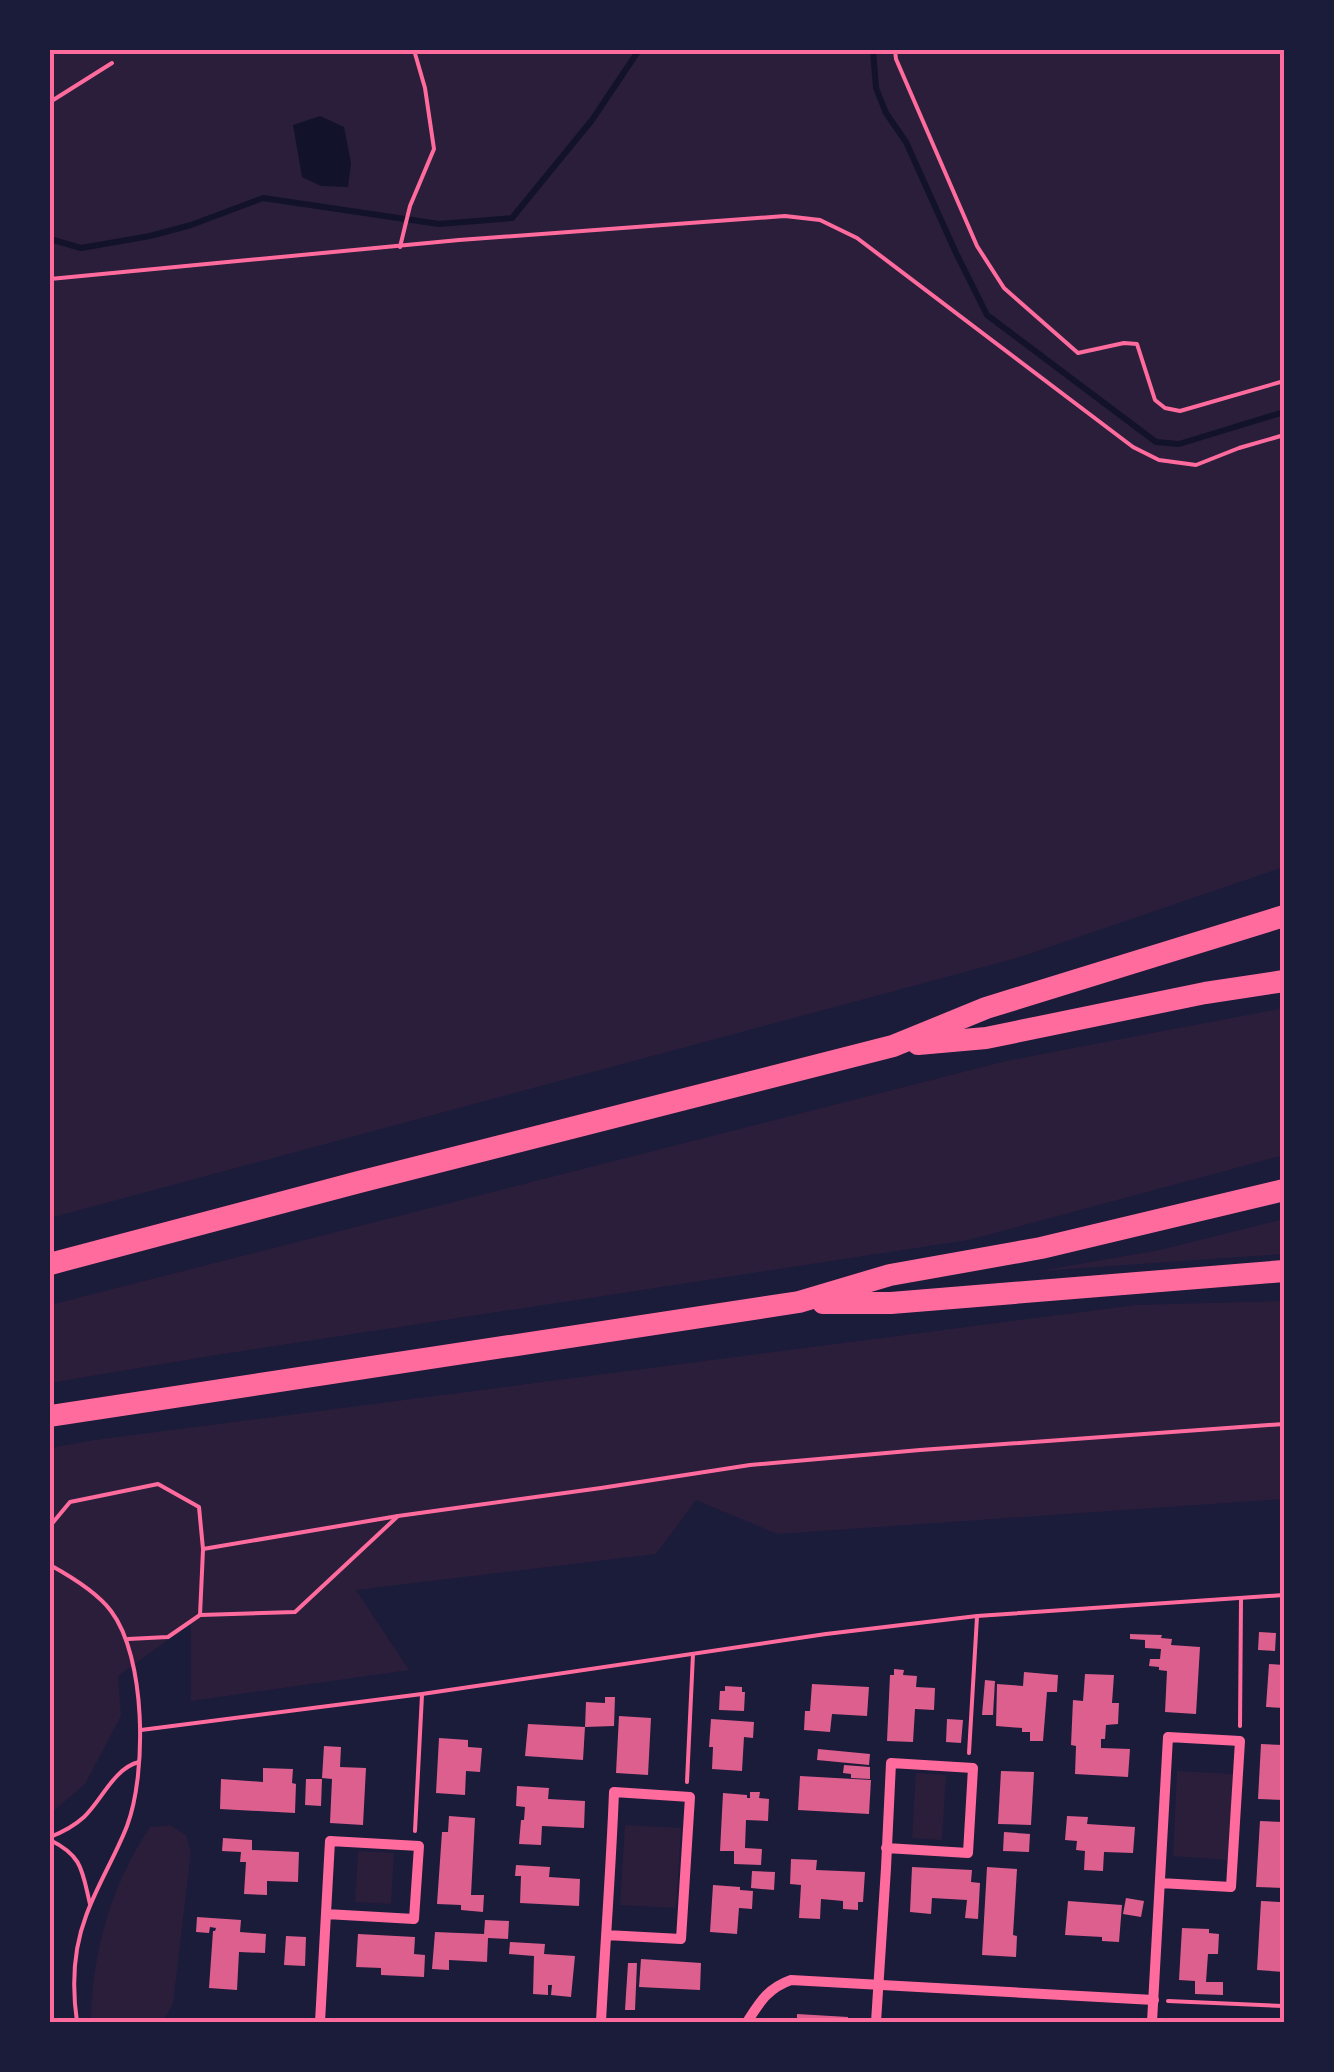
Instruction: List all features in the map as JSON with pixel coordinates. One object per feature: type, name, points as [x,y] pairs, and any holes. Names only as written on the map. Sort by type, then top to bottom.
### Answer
[{"type":"highway","points":[[50,1264],[893,1046],[986,1008],[1284,916]]},
{"type":"highway","points":[[893,1046],[986,1038],[1205,993],[1284,981]]},
{"type":"highway","points":[[50,1416],[800,1302],[890,1275],[1060,1244],[1284,1190]]},
{"type":"highway","points":[[800,1302],[891,1303],[1284,1271]]},
{"type":"street","points":[[1152,2022],[1168,1737],[1240,1741],[1232,1887],[1160,1883]]},
{"type":"street","points":[[876,2022],[886,1848],[892,1763],[973,1768],[968,1853],[886,1848]]},
{"type":"street","points":[[601,2022],[614,1792],[690,1796],[681,1939],[606,1935]]},
{"type":"street","points":[[320,2022],[330,1841],[419,1846],[414,1918],[326,1914]]},
{"type":"street","points":[[746,2022],[766,1994],[792,1980],[1154,2000]]},
{"type":"path","points":[[400,247],[410,206],[434,148],[426,88],[414,50]]},
{"type":"path","points":[[895,50],[977,246],[1004,288],[1078,353],[1137,344],[1155,400],[1165,408],[1180,411],[1284,382]]},
{"type":"path","points":[[50,102],[112,63]]},
{"type":"path","points":[[50,280],[459,240],[785,216],[820,220],[857,238],[1133,447],[1159,460],[1196,465],[1284,435]]},
{"type":"path","points":[[202,1549],[750,1465],[1284,1424]]},
{"type":"path","points":[[50,1526],[70,1502],[158,1484],[199,1508],[200,1615]]},
{"type":"path","points":[[126,1639],[168,1636],[200,1615],[296,1612],[398,1516]]},
{"type":"path","points":[[50,1565],[111,1610],[126,1639],[134,1667],[141,1730],[128,1823],[85,1918],[76,1957],[77,2022]]},
{"type":"path","points":[[141,1730],[977,1616],[1284,1595]]},
{"type":"path","points":[[1240,1598],[1240,1741]]},
{"type":"path","points":[[969,1767],[977,1616]]},
{"type":"path","points":[[687,1796],[693,1654]]},
{"type":"path","points":[[415,1846],[422,1694]]},
{"type":"path","points":[[50,1839],[77,1823],[126,1765],[138,1762]]},
{"type":"path","points":[[50,1839],[68,1849],[80,1864],[90,1906]]},
{"type":"path","points":[[1154,2000],[1284,2006]]},
{"type":"shaded area","points":[[50,50],[1284,50],[1284,867],[1017,958],[50,1218]]},
{"type":"shaded area","points":[[320,116],[344,127],[351,163],[348,187],[321,186],[302,177],[293,125]]},
{"type":"shaded area","points":[[1284,1008],[1284,1155],[969,1240],[50,1383],[50,1305],[1006,1061]]},
{"type":"shaded area","points":[[1284,1219],[1284,1254],[1039,1271],[1160,1250]]},
{"type":"shaded area","points":[[1284,1301],[1284,1499],[777,1534],[696,1500],[656,1554],[356,1590],[409,1670],[191,1701],[191,1623],[118,1676],[121,1716],[85,1784],[50,1814],[50,1448],[1136,1305]]},
{"type":"shaded area","points":[[1177,1771],[1233,1774],[1228,1860],[1173,1856]]},
{"type":"shaded area","points":[[916,1773],[946,1775],[942,1840],[912,1838]]},
{"type":"shaded area","points":[[170,1825],[186,1835],[191,1852],[173,2004],[162,2022],[91,2022],[95,1971],[115,1895],[150,1827]]},
{"type":"shaded area","points":[[625,1825],[681,1828],[676,1908],[620,1905]]},
{"type":"shaded area","points":[[358,1851],[394,1853],[391,1904],[355,1902]]},
{"type":"building","points":[[1259,1632],[1276,1633],[1275,1651],[1258,1650]]},
{"type":"building","points":[[1130,1634],[1162,1635],[1161,1638],[1172,1639],[1171,1645],[1200,1647],[1196,1714],[1165,1712],[1167,1671],[1149,1666],[1150,1659],[1160,1659],[1161,1649],[1145,1648],[1145,1640],[1130,1639]]},
{"type":"building","points":[[1269,1664],[1284,1665],[1284,1708],[1266,1707]]},
{"type":"building","points":[[894,1669],[904,1670],[903,1675],[917,1676],[916,1687],[935,1688],[934,1710],[915,1709],[913,1742],[887,1741],[890,1675],[894,1675]]},
{"type":"building","points":[[1024,1672],[1058,1675],[1057,1692],[1047,1692],[1043,1741],[1030,1741],[1030,1732],[1022,1732],[1022,1728],[996,1726],[997,1684],[1023,1686]]},
{"type":"building","points":[[1085,1674],[1114,1675],[1112,1703],[1119,1703],[1118,1724],[1106,1725],[1101,1748],[1130,1749],[1128,1777],[1075,1774],[1076,1746],[1071,1745],[1073,1700],[1083,1701]]},
{"type":"building","points":[[985,1680],[995,1681],[993,1715],[982,1715]]},
{"type":"building","points":[[812,1684],[869,1687],[867,1716],[832,1714],[830,1732],[804,1730]]},
{"type":"building","points":[[725,1686],[742,1687],[744,1711],[719,1710],[720,1691],[725,1691]]},
{"type":"building","points":[[605,1697],[615,1697],[614,1726],[585,1727],[586,1702],[605,1703]]},
{"type":"building","points":[[619,1716],[651,1718],[648,1775],[616,1773]]},
{"type":"building","points":[[711,1719],[754,1722],[753,1738],[744,1737],[742,1771],[712,1769]]},
{"type":"building","points":[[947,1719],[963,1720],[961,1743],[946,1742]]},
{"type":"building","points":[[528,1724],[585,1727],[583,1760],[525,1756]]},
{"type":"building","points":[[439,1738],[468,1740],[468,1747],[482,1748],[480,1772],[466,1771],[465,1795],[436,1793]]},
{"type":"building","points":[[1261,1744],[1284,1745],[1284,1800],[1258,1799]]},
{"type":"building","points":[[324,1746],[341,1747],[340,1767],[366,1768],[363,1825],[330,1823],[332,1779],[322,1778]]},
{"type":"building","points":[[818,1749],[870,1754],[869,1765],[817,1760]]},
{"type":"building","points":[[844,1765],[870,1767],[870,1779],[851,1778],[851,1774],[843,1773]]},
{"type":"building","points":[[263,1768],[293,1769],[295,1813],[220,1809],[221,1779],[263,1782]]},
{"type":"building","points":[[1001,1771],[1034,1772],[1031,1825],[998,1824]]},
{"type":"building","points":[[800,1776],[871,1780],[869,1814],[798,1810]]},
{"type":"building","points":[[306,1779],[322,1779],[321,1806],[305,1805]]},
{"type":"building","points":[[517,1786],[549,1788],[548,1799],[585,1801],[584,1828],[542,1826],[541,1845],[519,1844],[525,1807],[516,1806]]},
{"type":"building","points":[[750,1792],[760,1792],[759,1798],[769,1799],[768,1821],[746,1820],[745,1848],[762,1849],[761,1865],[734,1864],[734,1851],[720,1851],[723,1793],[750,1798]]},
{"type":"building","points":[[449,1816],[475,1818],[471,1895],[484,1895],[483,1912],[461,1910],[461,1905],[437,1904],[442,1832],[448,1832]]},
{"type":"building","points":[[1067,1816],[1088,1817],[1087,1824],[1135,1827],[1133,1853],[1104,1852],[1103,1871],[1084,1870],[1085,1851],[1076,1850],[1077,1841],[1065,1840]]},
{"type":"building","points":[[1260,1821],[1284,1822],[1284,1888],[1256,1887]]},
{"type":"building","points":[[1004,1832],[1030,1834],[1029,1852],[1003,1851]]},
{"type":"building","points":[[223,1838],[252,1840],[252,1850],[299,1852],[298,1882],[267,1881],[267,1895],[244,1894],[246,1862],[240,1862],[241,1852],[222,1851]]},
{"type":"building","points":[[791,1859],[817,1860],[816,1870],[865,1872],[863,1902],[858,1902],[858,1910],[843,1909],[843,1901],[821,1899],[820,1919],[799,1918],[801,1885],[790,1884]]},
{"type":"building","points":[[516,1865],[550,1867],[549,1877],[580,1879],[579,1906],[520,1903],[521,1876],[515,1876]]},
{"type":"building","points":[[912,1867],[972,1870],[971,1882],[980,1883],[978,1919],[965,1918],[967,1900],[932,1898],[931,1914],[910,1912]]},
{"type":"building","points":[[987,1867],[1017,1869],[1013,1935],[1017,1936],[1016,1957],[982,1955]]},
{"type":"building","points":[[752,1871],[775,1872],[774,1890],[751,1888]]},
{"type":"building","points":[[713,1885],[753,1891],[752,1909],[739,1908],[737,1934],[710,1932]]},
{"type":"building","points":[[1281,1895],[1284,1972],[1257,1970],[1261,1901],[1280,1902]]},
{"type":"building","points":[[1126,1898],[1144,1901],[1141,1917],[1123,1914]]},
{"type":"building","points":[[1068,1901],[1122,1905],[1119,1942],[1065,1935]]},
{"type":"building","points":[[197,1917],[241,1920],[240,1932],[266,1934],[265,1953],[239,1952],[237,1990],[209,1988],[216,1928],[210,1927],[209,1933],[196,1932]]},
{"type":"building","points":[[485,1920],[509,1921],[508,1939],[488,1938],[487,1962],[449,1960],[449,1970],[432,1969],[435,1932],[484,1934]]},
{"type":"building","points":[[1182,1928],[1209,1929],[1209,1933],[1219,1934],[1218,1954],[1208,1954],[1206,1982],[1223,1982],[1223,1995],[1195,1994],[1195,1981],[1179,1980]]},
{"type":"building","points":[[358,1934],[415,1937],[414,1954],[425,1955],[424,1977],[381,1975],[381,1968],[356,1967]]},
{"type":"building","points":[[286,1936],[306,1937],[305,1966],[284,1965]]},
{"type":"building","points":[[510,1942],[545,1944],[544,1954],[575,1956],[571,1997],[551,1995],[552,1985],[548,1985],[548,1995],[533,1994],[534,1956],[509,1954]]},
{"type":"building","points":[[641,1959],[701,1963],[700,1990],[639,1987]]},
{"type":"building","points":[[628,1963],[637,1963],[635,2010],[625,2010]]},
{"type":"building","points":[[797,2014],[848,2017],[848,2022],[797,2022]]},
{"type":"waterway","points":[[50,239],[81,248],[150,236],[263,198],[439,224],[512,218],[592,120],[639,50]]},
{"type":"waterway","points":[[873,50],[876,88],[886,113],[906,142],[987,315],[1156,442],[1179,444],[1284,412]]}]
